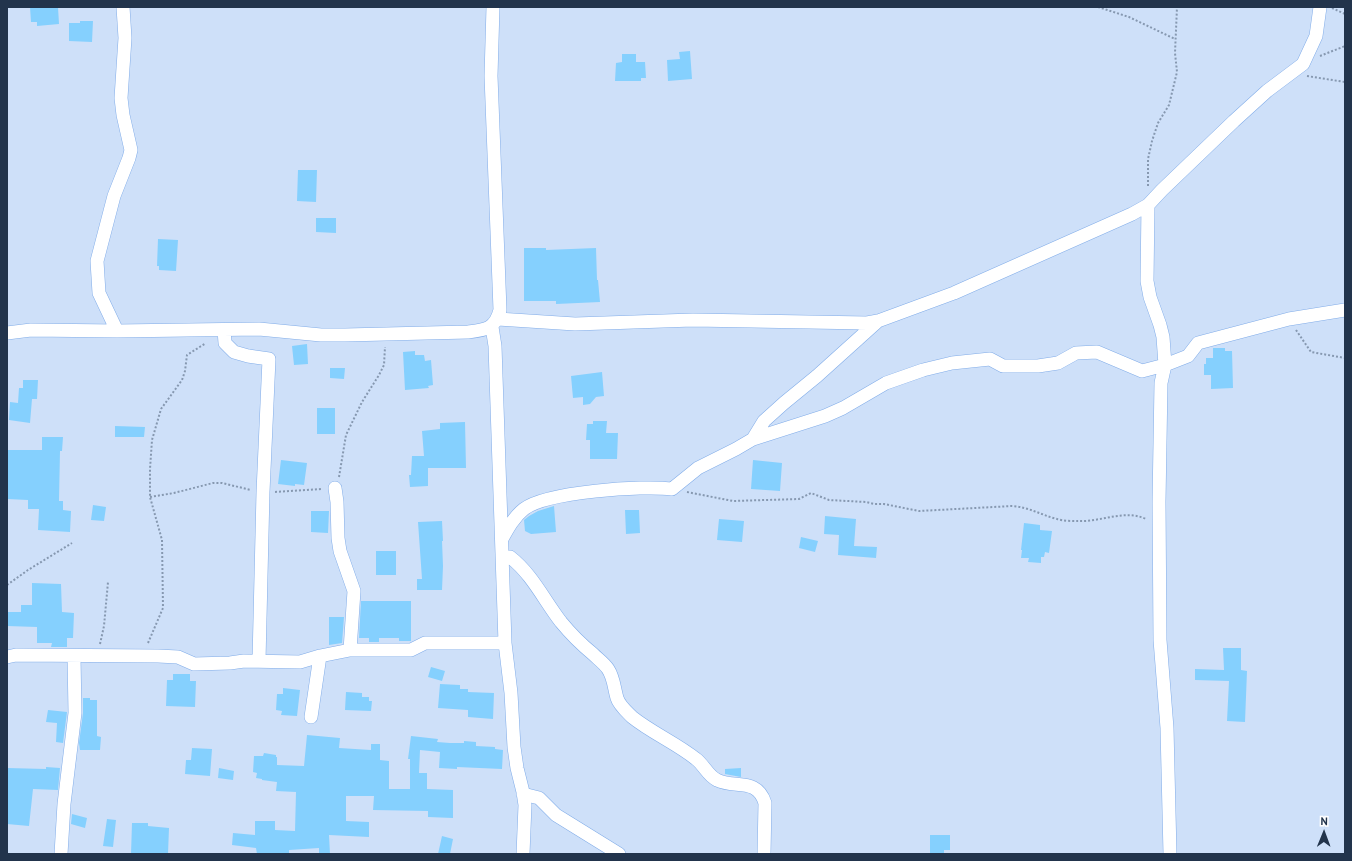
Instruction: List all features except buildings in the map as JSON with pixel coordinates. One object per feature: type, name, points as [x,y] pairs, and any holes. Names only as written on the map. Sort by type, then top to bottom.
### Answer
[{"type":"street","points":[[117,331],[99,293],[97,261],[114,196],[131,150],[122,115],[121,98],[125,38],[124,7]]},
{"type":"street","points":[[493,7],[491,76],[500,295],[500,310],[495,323],[495,346],[505,643],[512,693],[517,768],[525,805],[523,854]]},
{"type":"street","points":[[7,333],[30,330],[259,330],[321,335],[468,332],[482,331],[495,323],[575,324],[693,320],[847,323],[878,321],[954,293],[1132,214],[1148,205],[1234,121],[1267,91],[1303,64],[1316,36],[1320,7]]},
{"type":"street","points":[[1148,205],[1147,281],[1150,297],[1160,325],[1165,365],[1161,383],[1159,524],[1160,640],[1167,728],[1170,854]]},
{"type":"street","points":[[502,539],[512,521],[524,509],[534,504],[570,495],[591,492],[647,488],[672,489],[698,468],[736,449],[753,438],[825,416],[843,408],[886,383],[906,375],[952,363],[990,359],[1003,366],[1038,366],[1058,363],[1076,353],[1097,352],[1142,371],[1165,365],[1188,356],[1198,343],[1289,318],[1345,310]]},
{"type":"street","points":[[753,438],[764,421],[878,321]]},
{"type":"street","points":[[224,330],[225,343],[234,352],[269,360],[259,661]]},
{"type":"street","points":[[335,488],[338,502],[340,551],[354,591],[350,650]]},
{"type":"street","points":[[510,557],[535,584],[561,622],[608,669],[614,683],[618,700],[632,716],[651,731],[696,758],[716,780],[752,787],[759,790],[763,795],[765,803],[764,854]]},
{"type":"street","points":[[7,657],[16,655],[94,655],[178,657],[194,664],[244,661],[300,662],[350,650],[411,650],[425,643],[505,643]]},
{"type":"street","points":[[61,854],[64,804],[75,713],[74,656]]},
{"type":"street","points":[[311,718],[320,656]]},
{"type":"street","points":[[523,794],[539,798],[556,815],[619,854]]},
{"type":"path","points":[[1098,7],[1129,18],[1176,39]]},
{"type":"path","points":[[1148,205],[1148,158],[1158,123],[1169,106],[1177,72],[1177,7]]},
{"type":"path","points":[[1331,7],[1345,14]]},
{"type":"path","points":[[1303,64],[1345,46]]},
{"type":"path","points":[[1292,73],[1345,82]]},
{"type":"path","points":[[1289,318],[1311,352],[1345,358]]},
{"type":"path","points":[[150,497],[174,493],[213,483],[264,492],[335,488],[340,475],[346,435],[362,402],[379,376],[384,365],[385,334]]},
{"type":"path","points":[[148,643],[161,616],[163,608],[162,540],[150,497],[152,440],[161,409],[182,380],[185,371],[187,354],[206,342],[225,343]]},
{"type":"path","points":[[672,489],[733,501],[799,499],[811,493],[829,500],[884,504],[920,511],[1012,506],[1024,507],[1058,520],[1098,520],[1122,515],[1140,516],[1159,524]]},
{"type":"path","points":[[7,585],[28,570],[72,543]]},
{"type":"path","points":[[94,655],[100,643],[104,626],[108,582]]}]
